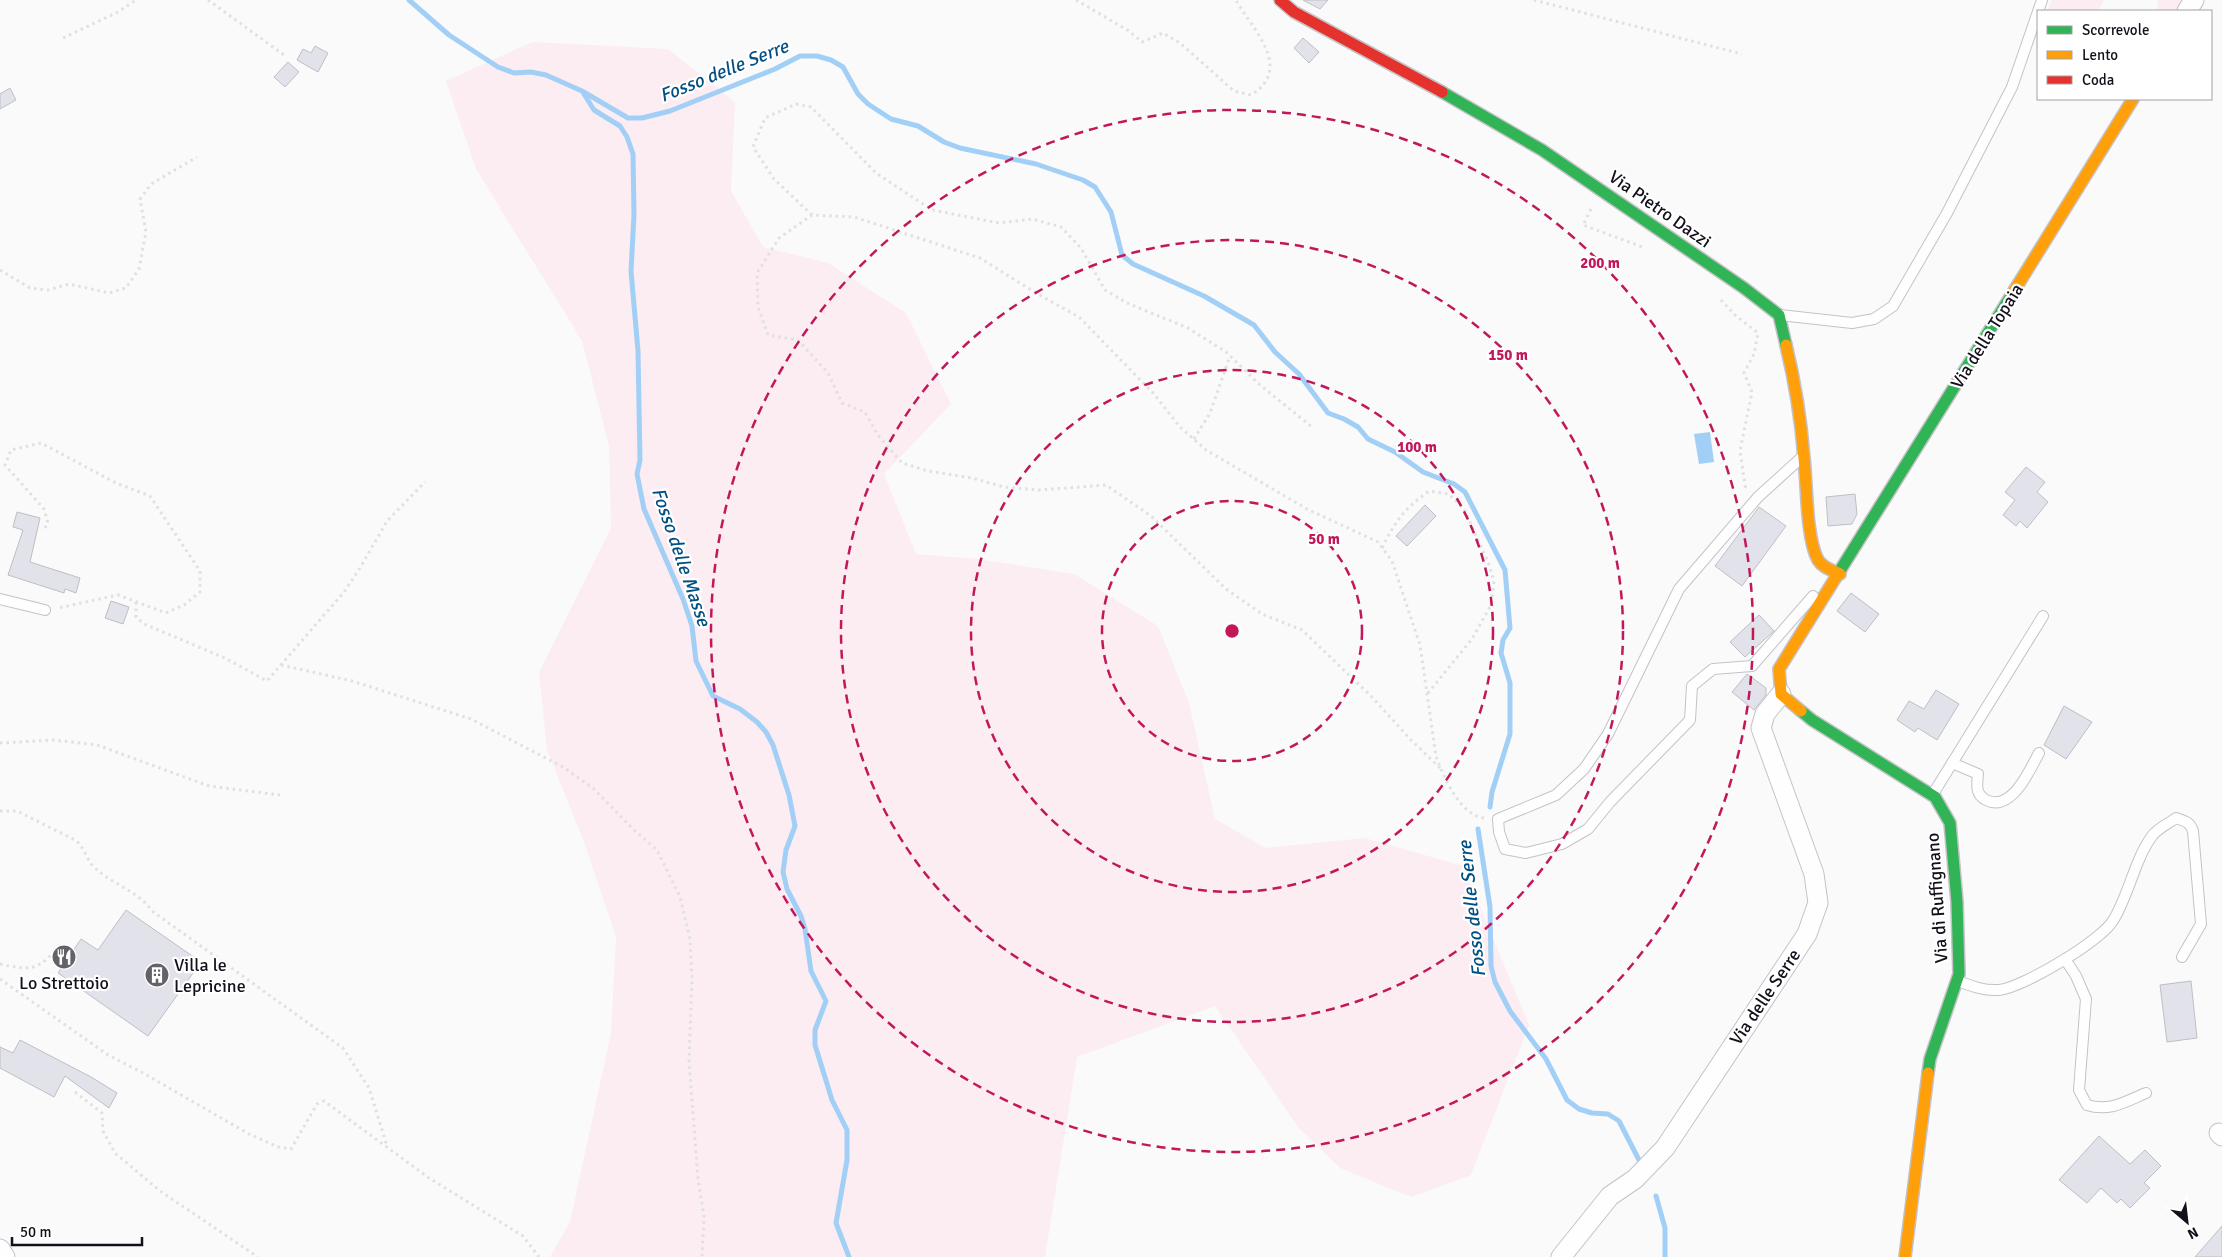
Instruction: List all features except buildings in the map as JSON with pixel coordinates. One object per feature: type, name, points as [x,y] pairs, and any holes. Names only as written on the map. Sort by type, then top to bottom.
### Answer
[{"type":"street","name":"Via Pietro Dazzi","points":[[1280,0],[1294,12],[1474,109],[1602,189],[1744,288],[1779,315]]},
{"type":"street","name":"Via della Topaia","points":[[1840,574],[2132,100]]},
{"type":"street","points":[[1779,315],[1793,374],[1804,455],[1812,542],[1818,559],[1824,567],[1840,574],[1779,669],[1781,694]]},
{"type":"street","name":"Via di Ruffignano","points":[[1781,694],[1812,720],[1932,795],[1950,823],[1957,902],[1959,974],[1930,1059],[1905,1257]]},
{"type":"street","name":"Via delle Serre","points":[[1561,1257],[1610,1196],[1635,1179],[1665,1148],[1807,934],[1818,903],[1814,874],[1761,728],[1765,714],[1781,694]]},
{"type":"street","points":[[0,1249],[5,1257]]},
{"type":"lane","points":[[1779,315],[1852,323],[1874,319],[1893,306],[1947,214],[2012,87],[2037,14]]},
{"type":"lane","points":[[1804,455],[1751,505],[1679,589],[1608,734],[1584,769],[1556,796],[1498,819],[1498,832],[1505,849],[1526,853],[1562,844],[1588,828],[1690,720],[1692,686],[1713,669],[1752,666],[1810,597],[1830,590]]},
{"type":"lane","points":[[0,599],[45,610]]},
{"type":"lane","points":[[1932,795],[2043,616]]},
{"type":"lane","points":[[1952,763],[1978,774],[1976,788],[1980,797],[1990,802],[2006,800],[2015,793],[2039,753]]},
{"type":"lane","points":[[1957,981],[1977,988],[1999,990],[2018,984],[2065,959],[2114,922],[2126,899],[2149,841],[2158,830],[2176,818],[2185,820],[2191,825],[2201,924],[2182,957]]},
{"type":"lane","points":[[2065,959],[2076,976],[2086,999],[2079,1090],[2087,1105],[2098,1109],[2111,1108],[2146,1093]]},
{"type":"path","points":[[63,38],[118,12],[136,0]]},
{"type":"path","points":[[208,0],[284,55]]},
{"type":"path","points":[[1076,0],[1129,31],[1142,42],[1163,33],[1180,43],[1234,91],[1252,95],[1261,89],[1267,79],[1269,70],[1267,49],[1236,0]]},
{"type":"path","points":[[1534,0],[1742,54]]},
{"type":"path","points":[[812,215],[774,179],[753,148],[765,118],[796,104],[811,107],[876,173],[932,210],[999,224],[1032,219],[1061,227],[1081,248],[1105,290],[1127,303],[1188,328],[1230,356],[1260,385],[1312,427]]},
{"type":"path","points":[[0,270],[30,288],[48,290],[69,284],[110,293],[126,288],[139,269],[146,232],[140,199],[151,184],[197,157]]},
{"type":"path","points":[[1602,189],[1582,225],[1652,252]]},
{"type":"path","points":[[1440,768],[1411,740],[1371,696],[1302,630],[1262,614],[1226,589],[1151,516],[1106,485],[1039,490],[1004,488],[902,463],[877,434],[865,412],[842,404],[828,373],[798,340],[768,336],[758,307],[757,273],[778,238],[812,215],[854,217],[980,258],[1079,317],[1154,394],[1180,427],[1206,450],[1308,509],[1378,542],[1392,561],[1420,645],[1436,756],[1446,783],[1467,810],[1480,818],[1498,819]]},
{"type":"path","points":[[1716,294],[1735,315],[1758,333],[1754,354],[1744,373],[1752,392],[1740,451],[1742,482],[1751,505]]},
{"type":"path","points":[[1194,439],[1210,413],[1230,356]]},
{"type":"path","points":[[45,528],[48,523],[44,510],[5,465],[11,450],[40,444],[116,483],[150,496],[200,571],[200,592],[184,605],[166,613],[118,594],[78,605],[45,610]]},
{"type":"path","points":[[136,602],[136,616],[144,624],[225,658],[267,681],[344,592],[387,521],[425,482]]},
{"type":"path","points":[[1382,548],[1393,526],[1408,507],[1429,491],[1449,494],[1464,509],[1488,562],[1494,581],[1491,605],[1472,639],[1428,694]]},
{"type":"path","points":[[281,665],[352,681],[471,719],[563,767],[594,789],[633,829],[657,850],[680,897],[690,940],[692,978],[689,1061],[698,1179],[704,1217],[702,1257]]},
{"type":"path","points":[[0,743],[53,740],[98,745],[209,786],[280,795]]},
{"type":"path","points":[[0,811],[17,811],[75,840],[82,846],[95,868],[144,899],[152,911],[343,1048],[369,1088],[387,1147]]},
{"type":"path","points":[[0,964],[32,968],[44,963],[56,949]]},
{"type":"path","points":[[0,979],[108,1055],[249,1134],[278,1147],[291,1149],[317,1104],[324,1101],[429,1178],[523,1236],[539,1257]]},
{"type":"path","points":[[75,1092],[102,1113],[103,1131],[115,1153],[160,1191],[258,1257]]},
{"type":"shaded area","points":[[2052,0],[2104,0],[2099,10],[2047,10]]},
{"type":"shaded area","points":[[2158,0],[2187,0],[2181,10],[2157,10]]},
{"type":"shaded area","points":[[532,42],[668,49],[735,102],[731,191],[763,247],[828,263],[906,313],[951,404],[884,474],[916,554],[978,559],[1074,574],[1158,626],[1189,703],[1215,819],[1266,848],[1365,838],[1463,866],[1529,1025],[1471,1175],[1411,1197],[1340,1168],[1298,1127],[1215,1006],[1077,1057],[1045,1257],[550,1257],[570,1222],[611,1033],[616,937],[584,842],[547,750],[539,673],[611,528],[609,446],[582,341],[476,169],[446,81]]},
{"type":"water","points":[[1710,432],[1714,462],[1699,464],[1694,434]]},
{"type":"waterway","name":"Fosso delle Serre","points":[[409,0],[449,35],[498,67],[514,73],[531,72],[546,75],[582,91],[628,118],[642,118],[670,111],[775,69],[800,56],[817,56],[831,60],[843,67],[858,94],[868,104],[891,119],[918,126],[944,142],[960,148],[1036,164],[1083,180],[1095,187],[1111,212],[1122,255],[1133,264],[1204,296],[1254,325],[1275,352],[1299,374],[1328,413],[1358,427],[1368,439],[1395,452],[1423,472],[1454,484],[1465,492],[1505,570],[1510,628],[1503,640],[1501,653],[1510,683],[1510,734],[1492,792],[1490,807]]},
{"type":"waterway","name":"Fosso delle Masse","points":[[584,94],[594,110],[620,126],[627,137],[633,154],[634,215],[631,271],[638,351],[640,460],[637,474],[644,509],[683,599],[692,626],[696,661],[713,696],[740,709],[757,722],[766,732],[773,745],[789,795],[795,826],[786,850],[783,872],[787,889],[801,916],[805,929],[811,971],[826,1001],[815,1030],[815,1045],[832,1100],[847,1130],[847,1160],[836,1223],[849,1257]]},
{"type":"waterway","name":"Fosso delle Serre","points":[[1478,829],[1490,907],[1491,966],[1495,982],[1510,1011],[1546,1059],[1567,1100],[1579,1109],[1592,1113],[1608,1114],[1619,1121],[1641,1164]]},
{"type":"waterway","name":"Fosso delle Serre","points":[[1656,1196],[1665,1228],[1665,1257]]},
{"type":"traffic: fast","points":[[1442,92],[1542,150],[1744,288],[1779,315],[1786,345]]},
{"type":"traffic: fast","points":[[1836,577],[2014,291]]},
{"type":"traffic: fast","points":[[1801,711],[1812,720],[1935,797],[1950,823],[1957,902],[1959,974],[1930,1059],[1928,1073]]},
{"type":"traffic: slow","points":[[2014,291],[2132,100]]},
{"type":"traffic: slow","points":[[1786,345],[1803,444],[1811,538],[1820,563],[1840,574]]},
{"type":"traffic: slow","points":[[1801,711],[1781,694],[1779,669],[1836,577]]},
{"type":"traffic: slow","points":[[1905,1257],[1928,1073]]},
{"type":"traffic: jam","points":[[1280,0],[1294,12],[1442,92]]},
{"type":"place","name":"Lo Strettoio","points":[[64,957]]},
{"type":"place","name":"Villa le Lepricine","points":[[157,975]]}]
